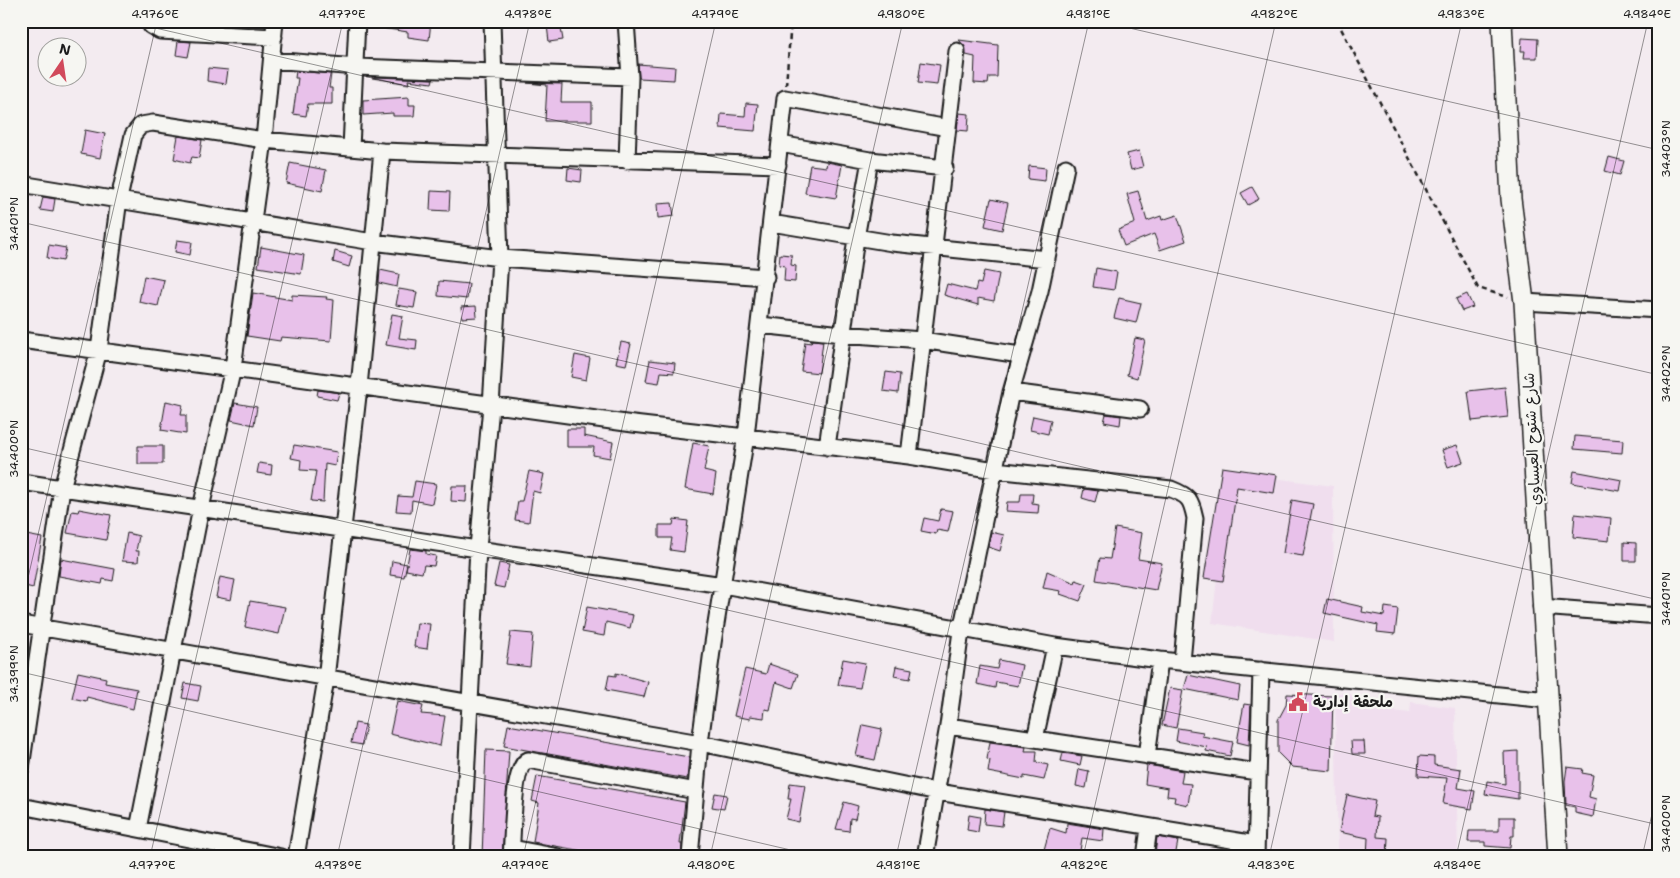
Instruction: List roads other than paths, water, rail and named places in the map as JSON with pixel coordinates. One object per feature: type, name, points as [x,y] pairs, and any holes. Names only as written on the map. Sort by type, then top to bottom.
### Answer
[{"type":"street","points":[[150,21],[151,26],[160,31],[274,38]]},
{"type":"street","points":[[138,829],[201,508],[233,368],[264,140],[275,21]]},
{"type":"street","points":[[351,148],[357,21]]},
{"type":"street","points":[[462,857],[478,548],[491,406],[500,258],[492,21]]},
{"type":"street","points":[[626,21],[630,77],[627,160]]},
{"type":"street","name":"شارع شتوح العيساوي","points":[[1502,21],[1511,199],[1524,302],[1541,607],[1558,857]]},
{"type":"street","points":[[909,456],[958,51]]},
{"type":"street","points":[[272,60],[356,67],[630,77]]},
{"type":"street","points":[[690,857],[700,743],[722,586],[746,436],[766,277],[785,98],[948,128]]},
{"type":"street","points":[[21,768],[62,488],[99,350],[119,198],[133,135],[142,125],[154,123],[264,140],[382,152],[778,165]]},
{"type":"street","points":[[780,144],[870,160],[945,168]]},
{"type":"street","points":[[296,857],[326,678],[359,386],[382,152]]},
{"type":"street","points":[[827,447],[856,238],[870,160]]},
{"type":"street","points":[[925,857],[938,792],[961,631],[1011,392],[1020,355],[1040,291],[1066,167]]},
{"type":"street","points":[[21,184],[119,198],[373,242],[500,258],[766,277]]},
{"type":"street","points":[[771,223],[856,238],[933,248],[1047,259]]},
{"type":"street","points":[[1524,302],[1659,310]]},
{"type":"street","points":[[760,324],[842,334],[922,340],[1020,355]]},
{"type":"street","points":[[21,340],[233,368],[491,406],[909,456],[996,470],[1171,489],[1186,494],[1192,504],[1195,518],[1182,662]]},
{"type":"street","points":[[1011,392],[1140,409]]},
{"type":"street","points":[[21,482],[478,548],[722,586],[961,631],[1056,646],[1160,660],[1548,700]]},
{"type":"street","points":[[1541,607],[1659,616]]},
{"type":"street","points":[[21,624],[700,743],[938,792],[1149,828],[1256,850],[1261,670]]},
{"type":"street","points":[[1035,739],[1056,646]]},
{"type":"street","points":[[1148,756],[1160,660]]},
{"type":"street","points":[[948,726],[1257,772]]},
{"type":"street","points":[[559,857],[511,852],[517,780],[520,766],[528,760],[696,791]]},
{"type":"street","points":[[21,806],[281,857]]},
{"type":"street","points":[[1145,857],[1149,828]]},
{"type":"place","name":"ملحقة إدارية","points":[[1298,702]]}]
